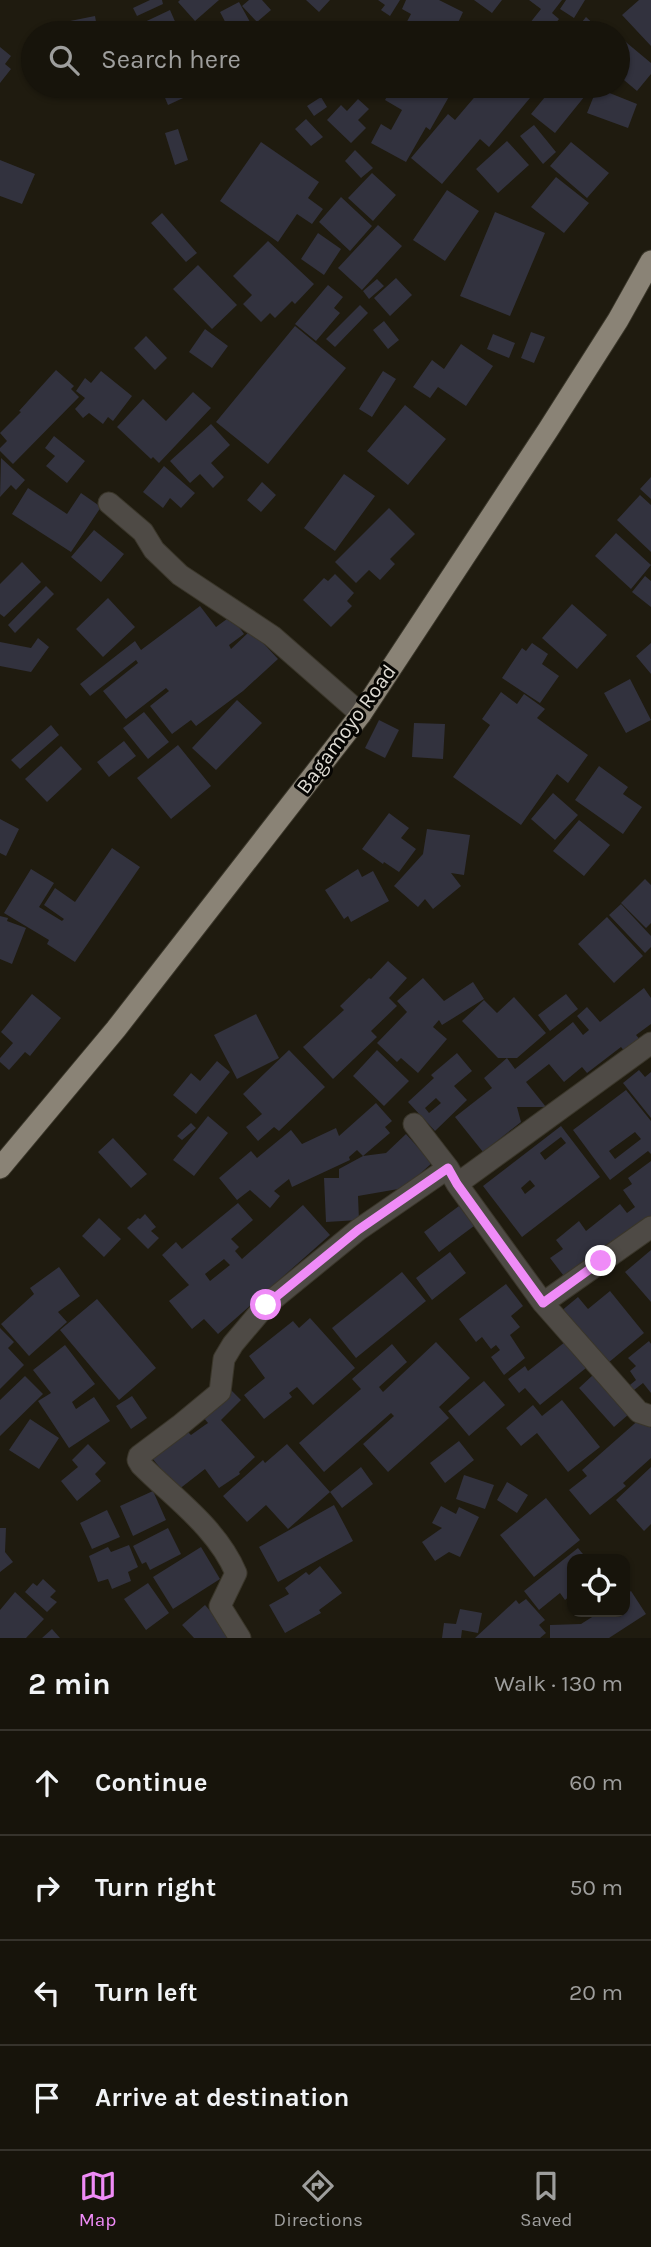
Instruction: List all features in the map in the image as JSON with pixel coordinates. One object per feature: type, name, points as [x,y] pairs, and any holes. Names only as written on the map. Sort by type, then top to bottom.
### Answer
[{"type":"highway","name":"Bagamoyo Road","points":[[0,1168],[116,1029],[361,714],[548,430],[618,320],[651,261]]},
{"type":"street","points":[[109,503],[143,532],[154,550],[180,575],[272,636],[361,714]]},
{"type":"street","points":[[240,1638],[220,1606],[236,1573],[228,1554],[207,1528],[141,1465],[139,1455],[220,1392],[224,1359],[233,1344],[266,1305],[358,1230],[453,1176],[651,1043]]},
{"type":"street","points":[[414,1124],[543,1303],[639,1412],[651,1416]]},
{"type":"street","points":[[543,1303],[651,1227]]},
{"type":"building","points":[[150,0],[162,0],[163,4],[137,16],[133,8]]},
{"type":"building","points":[[219,0],[195,21],[178,2]]},
{"type":"building","points":[[249,0],[262,0],[271,10],[256,21],[242,6]]},
{"type":"building","points":[[306,0],[330,0],[319,12]]},
{"type":"building","points":[[378,0],[400,0],[390,16],[381,10],[385,5]]},
{"type":"building","points":[[406,0],[439,0],[463,12],[459,21],[407,21],[411,14],[402,9]]},
{"type":"building","points":[[474,0],[502,0],[492,13]]},
{"type":"building","points":[[529,0],[562,0],[552,13],[559,19],[557,21],[532,21],[541,9]]},
{"type":"building","points":[[566,0],[585,0],[574,18],[560,9]]},
{"type":"building","points":[[639,0],[651,0],[651,46],[630,21],[622,15]]},
{"type":"building","points":[[239,2],[249,21],[225,21],[220,12]]},
{"type":"building","points":[[170,10],[175,21],[147,21]]},
{"type":"building","points":[[95,16],[96,21],[70,21]]},
{"type":"building","points":[[630,46],[651,63],[651,74],[637,91],[630,85]]},
{"type":"building","points":[[0,47],[11,56],[5,64],[11,69],[0,83]]},
{"type":"building","points":[[165,98],[183,98],[168,105]]},
{"type":"building","points":[[322,98],[327,107],[314,116],[307,106]]},
{"type":"building","points":[[448,98],[430,130],[426,127],[406,162],[371,143],[381,124],[391,130],[402,110],[385,100]]},
{"type":"building","points":[[474,98],[530,98],[489,147],[480,139],[442,184],[411,158],[448,114],[455,120]]},
{"type":"building","points":[[544,98],[583,98],[555,133],[531,114]]},
{"type":"building","points":[[593,98],[622,98],[637,104],[628,128],[587,113]]},
{"type":"building","points":[[358,99],[369,109],[358,120],[366,128],[351,143],[327,120],[341,105],[347,111]]},
{"type":"building","points":[[306,119],[323,137],[311,146],[295,129]]},
{"type":"building","points":[[534,125],[556,152],[543,164],[520,136]]},
{"type":"building","points":[[178,129],[188,160],[175,165],[165,133]]},
{"type":"building","points":[[507,141],[529,165],[498,193],[476,169]]},
{"type":"building","points":[[261,142],[319,182],[308,198],[323,209],[312,224],[297,214],[278,242],[220,201]]},
{"type":"building","points":[[571,142],[609,173],[587,198],[550,166]]},
{"type":"building","points":[[355,150],[373,168],[361,178],[345,161]]},
{"type":"building","points":[[0,160],[35,174],[22,204],[0,196]]},
{"type":"building","points":[[372,173],[396,195],[373,221],[348,198]]},
{"type":"building","points":[[556,177],[589,203],[564,233],[531,207]]},
{"type":"building","points":[[447,190],[479,211],[445,261],[413,240]]},
{"type":"building","points":[[341,197],[372,226],[350,251],[319,222]]},
{"type":"building","points":[[495,212],[545,233],[510,316],[460,296]]},
{"type":"building","points":[[162,213],[197,253],[186,262],[151,223]]},
{"type":"building","points":[[378,225],[402,246],[362,290],[338,268]]},
{"type":"building","points":[[318,233],[341,249],[324,275],[301,259]]},
{"type":"building","points":[[268,241],[314,284],[295,304],[292,301],[275,318],[270,313],[261,322],[243,304],[252,295],[233,276]]},
{"type":"building","points":[[198,265],[237,305],[212,329],[173,289]]},
{"type":"building","points":[[396,278],[412,295],[390,316],[374,298]]},
{"type":"building","points":[[377,279],[384,286],[369,299],[363,291]]},
{"type":"building","points":[[328,285],[343,297],[334,308],[340,313],[316,341],[295,324]]},
{"type":"building","points":[[360,305],[368,313],[335,347],[326,339]]},
{"type":"building","points":[[384,321],[399,340],[388,349],[373,330]]},
{"type":"building","points":[[295,326],[346,368],[268,464],[216,422]]},
{"type":"building","points":[[205,329],[228,346],[212,368],[189,352]]},
{"type":"building","points":[[531,332],[545,337],[534,363],[521,358]]},
{"type":"building","points":[[493,334],[515,343],[509,358],[487,349]]},
{"type":"building","points":[[146,336],[167,358],[155,370],[134,348]]},
{"type":"building","points":[[461,344],[493,366],[466,406],[438,387],[430,398],[413,387],[432,360],[444,369]]},
{"type":"building","points":[[56,370],[74,386],[71,389],[79,397],[13,464],[0,451],[7,441],[0,433]]},
{"type":"building","points":[[101,371],[132,396],[113,421],[108,417],[103,424],[89,413],[83,418],[75,409],[85,398],[76,391],[85,378],[91,383]]},
{"type":"building","points":[[383,371],[396,379],[372,417],[359,409]]},
{"type":"building","points":[[193,392],[211,408],[159,463],[153,457],[151,459],[117,427],[143,399],[166,421]]},
{"type":"building","points":[[405,405],[446,439],[408,485],[367,451]]},
{"type":"building","points":[[211,424],[230,445],[211,463],[224,477],[213,488],[200,474],[190,483],[170,461]]},
{"type":"building","points":[[54,436],[85,461],[67,483],[46,466],[55,456],[45,448]]},
{"type":"building","points":[[1,458],[25,480],[16,490],[11,485],[0,497]]},
{"type":"building","points":[[164,466],[195,493],[181,508],[170,498],[163,508],[143,492]]},
{"type":"building","points":[[344,474],[375,496],[335,551],[304,528]]},
{"type":"building","points":[[651,477],[651,499],[640,489]]},
{"type":"building","points":[[262,482],[276,495],[261,512],[247,500]]},
{"type":"building","points":[[28,488],[67,514],[81,493],[101,507],[71,552],[12,514]]},
{"type":"building","points":[[640,495],[651,505],[651,552],[617,520]]},
{"type":"building","points":[[389,508],[415,534],[390,559],[395,564],[380,580],[369,570],[356,583],[335,562]]},
{"type":"building","points":[[94,530],[124,554],[101,582],[71,557]]},
{"type":"building","points":[[616,533],[651,565],[631,589],[595,556]]},
{"type":"building","points":[[22,562],[41,582],[4,617],[0,614],[0,584]]},
{"type":"building","points":[[335,574],[354,593],[347,601],[352,606],[331,627],[303,600],[324,578],[328,581]]},
{"type":"building","points":[[645,576],[651,581],[651,607],[632,592]]},
{"type":"building","points":[[46,586],[54,594],[15,633],[8,625]]},
{"type":"building","points":[[108,598],[135,627],[103,657],[76,629]]},
{"type":"building","points":[[572,604],[607,635],[577,669],[542,638]]},
{"type":"building","points":[[200,606],[216,627],[231,616],[244,634],[229,645],[231,649],[251,630],[278,659],[243,691],[196,726],[191,720],[172,734],[150,706],[169,691],[166,688],[126,719],[103,691],[138,663],[136,660],[90,696],[80,684],[135,641],[141,650]]},
{"type":"building","points":[[38,638],[49,647],[31,672],[0,666],[0,642],[31,648]]},
{"type":"building","points":[[532,643],[548,654],[542,664],[559,676],[540,703],[502,678],[522,648],[526,651]]},
{"type":"building","points":[[651,643],[651,674],[636,656]]},
{"type":"building","points":[[630,679],[651,720],[626,733],[604,693]]},
{"type":"building","points":[[501,692],[517,704],[524,694],[545,709],[537,718],[588,755],[568,783],[557,774],[521,825],[453,777],[490,725],[482,719]]},
{"type":"building","points":[[237,700],[262,723],[216,770],[192,748]]},
{"type":"building","points":[[144,712],[169,742],[148,759],[123,728]]},
{"type":"building","points":[[379,720],[399,730],[385,758],[365,748]]},
{"type":"building","points":[[414,723],[445,724],[443,759],[412,757]]},
{"type":"building","points":[[51,725],[59,735],[20,769],[11,760]]},
{"type":"building","points":[[124,741],[136,756],[109,777],[97,762]]},
{"type":"building","points":[[178,745],[211,786],[171,819],[137,778]]},
{"type":"building","points":[[61,746],[82,769],[47,802],[25,779]]},
{"type":"building","points":[[599,766],[628,787],[623,794],[642,807],[623,834],[575,800]]},
{"type":"building","points":[[553,793],[578,815],[555,840],[531,819]]},
{"type":"building","points":[[389,813],[409,828],[401,838],[416,849],[399,872],[362,849]]},
{"type":"building","points":[[0,819],[19,829],[6,856],[0,853]]},
{"type":"building","points":[[579,820],[610,845],[584,876],[553,851]]},
{"type":"building","points":[[427,829],[470,835],[464,875],[451,873],[461,886],[433,909],[425,899],[418,907],[394,886],[423,854]]},
{"type":"building","points":[[112,848],[140,867],[75,962],[47,944],[49,940],[4,913],[31,869],[54,883],[39,907],[62,921],[64,919],[44,905],[55,888],[75,902]]},
{"type":"building","points":[[358,869],[362,877],[373,871],[389,901],[351,922],[348,916],[344,919],[325,890]]},
{"type":"building","points":[[645,879],[651,885],[651,923],[646,928],[621,903]]},
{"type":"building","points":[[621,904],[651,936],[651,947],[645,953],[609,915]]},
{"type":"building","points":[[0,916],[26,928],[12,964],[0,959]]},
{"type":"building","points":[[607,917],[643,956],[614,983],[578,944]]},
{"type":"building","points":[[388,961],[407,978],[389,998],[397,1006],[371,1031],[377,1037],[333,1079],[303,1047],[344,1010],[340,1006]]},
{"type":"building","points":[[423,978],[444,1001],[473,982],[484,999],[442,1025],[439,1020],[433,1027],[447,1039],[418,1073],[401,1058],[397,1062],[377,1043],[407,1012],[397,1001]]},
{"type":"building","points":[[644,988],[651,998],[651,1024],[636,1035],[642,1042],[627,1054],[621,1047],[587,1073],[582,1067],[564,1082],[549,1064],[526,1082],[546,1107],[517,1107],[521,1122],[483,1152],[455,1117],[492,1088],[484,1078],[507,1058],[515,1069],[573,1022],[583,1035],[589,1030],[577,1016],[587,1007],[600,1022]]},
{"type":"building","points":[[32,994],[61,1018],[30,1056],[25,1052],[9,1070],[0,1062],[0,1058],[13,1043],[1,1032]]},
{"type":"building","points":[[566,994],[578,1009],[550,1031],[538,1015]]},
{"type":"building","points":[[514,997],[546,1033],[517,1058],[498,1058],[462,1021],[484,1000],[497,1013]]},
{"type":"building","points":[[256,1014],[279,1058],[237,1079],[214,1035]]},
{"type":"building","points":[[289,1050],[325,1087],[279,1131],[274,1127],[258,1141],[246,1127],[262,1114],[243,1094]]},
{"type":"building","points":[[377,1050],[409,1081],[384,1106],[353,1076]]},
{"type":"building","points":[[457,1053],[472,1071],[454,1086],[467,1100],[435,1131],[408,1102],[434,1078],[431,1075]],"holes":[[[436,1098],[441,1103],[429,1113],[425,1108]]]},
{"type":"building","points":[[217,1061],[230,1072],[196,1114],[173,1095],[191,1073],[200,1081]]},
{"type":"building","points":[[639,1070],[645,1077],[651,1072],[651,1118],[623,1083]]},
{"type":"building","points":[[626,1090],[651,1121],[651,1154],[648,1151],[610,1180],[573,1130]],"holes":[[[635,1132],[641,1139],[615,1159],[609,1151]]]},
{"type":"building","points":[[376,1103],[392,1121],[385,1127],[390,1133],[363,1156],[357,1150],[349,1157],[350,1160],[292,1187],[289,1179],[274,1191],[280,1196],[270,1208],[250,1190],[237,1200],[219,1178],[251,1151],[257,1158],[291,1130],[302,1144],[336,1128],[339,1136]]},
{"type":"building","points":[[208,1116],[228,1133],[194,1176],[173,1160]]},
{"type":"building","points":[[191,1123],[196,1128],[182,1140],[177,1136]]},
{"type":"building","points":[[561,1126],[600,1177],[522,1237],[483,1186]],"holes":[[[561,1137],[566,1143],[545,1160],[540,1153]],[[530,1180],[535,1186],[525,1194],[521,1188]]]},
{"type":"building","points":[[406,1134],[432,1163],[404,1188],[358,1196],[359,1220],[326,1222],[324,1178],[339,1178],[339,1169],[363,1156],[386,1153]]},
{"type":"building","points":[[113,1138],[147,1174],[131,1188],[98,1152]]},
{"type":"building","points":[[651,1161],[651,1221],[570,1284],[550,1258],[563,1249],[556,1240],[579,1221],[586,1231],[620,1204],[627,1213],[635,1207],[623,1190],[632,1184],[628,1178]]},
{"type":"building","points":[[238,1203],[253,1220],[231,1239],[239,1247],[235,1251],[242,1259],[303,1205],[330,1235],[218,1334],[204,1319],[192,1329],[169,1301],[189,1285],[162,1255],[176,1242],[182,1249]],"holes":[[[224,1259],[230,1265],[210,1281],[205,1274]]]},
{"type":"building","points":[[459,1206],[474,1226],[439,1252],[424,1232]]},
{"type":"building","points":[[145,1214],[156,1227],[151,1231],[159,1238],[148,1249],[127,1228]]},
{"type":"building","points":[[99,1218],[121,1239],[104,1257],[82,1236]]},
{"type":"building","points":[[651,1250],[651,1302],[625,1272]]},
{"type":"building","points":[[450,1252],[466,1273],[432,1300],[416,1278]]},
{"type":"building","points":[[59,1267],[80,1296],[58,1312],[67,1322],[29,1356],[1,1324],[34,1294],[30,1288]]},
{"type":"building","points":[[402,1272],[426,1301],[356,1358],[332,1328]]},
{"type":"building","points":[[506,1284],[523,1306],[511,1316],[520,1327],[510,1335],[525,1358],[504,1375],[491,1357],[500,1350],[496,1345],[491,1349],[482,1337],[476,1342],[459,1319]]},
{"type":"building","points":[[610,1291],[644,1333],[608,1363],[584,1334],[581,1337],[560,1312],[578,1297],[588,1309]]},
{"type":"building","points":[[97,1299],[156,1368],[119,1400],[60,1330]]},
{"type":"building","points":[[310,1318],[355,1368],[313,1405],[297,1387],[289,1393],[292,1397],[264,1419],[244,1395],[265,1378],[249,1356],[293,1321],[299,1328]]},
{"type":"building","points":[[0,1328],[14,1342],[8,1348],[24,1365],[0,1389]]},
{"type":"building","points":[[649,1341],[651,1393],[643,1383],[629,1394],[625,1389],[636,1380],[630,1371],[636,1366],[628,1358]]},
{"type":"building","points":[[436,1342],[470,1378],[439,1407],[449,1418],[388,1472],[363,1444],[394,1416],[391,1413],[324,1472],[299,1443],[361,1389],[352,1379],[392,1344],[407,1362],[379,1387],[383,1392]]},
{"type":"building","points":[[565,1342],[586,1368],[540,1405],[525,1388],[519,1393],[508,1379],[525,1366],[528,1371]]},
{"type":"building","points":[[65,1345],[95,1384],[72,1402],[76,1409],[94,1397],[110,1421],[69,1448],[38,1401],[51,1393],[33,1370]]},
{"type":"building","points":[[594,1374],[629,1414],[614,1427],[579,1388]]},
{"type":"building","points":[[25,1376],[43,1394],[0,1436],[0,1400]]},
{"type":"building","points":[[484,1381],[505,1405],[469,1436],[448,1411]]},
{"type":"building","points":[[231,1390],[241,1400],[221,1420],[255,1457],[240,1474],[219,1488],[205,1469],[178,1490],[152,1458],[186,1430],[191,1435],[208,1423],[203,1417]]},
{"type":"building","points":[[132,1396],[147,1418],[131,1429],[116,1406]]},
{"type":"building","points":[[562,1400],[600,1447],[568,1472],[537,1433],[521,1446],[506,1428],[533,1405],[542,1416]]},
{"type":"building","points":[[642,1417],[651,1428],[651,1458],[623,1483],[626,1486],[590,1515],[569,1490],[587,1476],[582,1470]]},
{"type":"building","points":[[30,1419],[59,1438],[39,1469],[9,1450]]},
{"type":"building","points":[[459,1441],[474,1460],[445,1483],[430,1463]]},
{"type":"building","points":[[88,1444],[106,1463],[95,1474],[101,1481],[77,1501],[61,1481],[78,1467],[72,1460]]},
{"type":"building","points":[[287,1444],[330,1492],[288,1529],[266,1505],[247,1522],[223,1496],[263,1460],[265,1463]]},
{"type":"building","points":[[361,1467],[373,1484],[342,1508],[330,1492]]},
{"type":"building","points":[[651,1467],[651,1524],[644,1531],[616,1500]]},
{"type":"building","points":[[464,1475],[494,1485],[485,1509],[456,1499]]},
{"type":"building","points":[[507,1482],[528,1495],[517,1513],[497,1500]]},
{"type":"building","points":[[153,1491],[166,1520],[133,1536],[120,1506]]},
{"type":"building","points":[[546,1498],[580,1540],[534,1577],[500,1535]]},
{"type":"building","points":[[334,1505],[353,1541],[278,1582],[259,1547]]},
{"type":"building","points":[[441,1506],[456,1514],[459,1507],[479,1517],[460,1557],[449,1552],[435,1561],[422,1542],[442,1528],[432,1523]]},
{"type":"building","points":[[107,1510],[120,1537],[92,1549],[80,1523]]},
{"type":"building","points":[[0,1528],[6,1528],[5,1552],[13,1562],[0,1572]]},
{"type":"building","points":[[168,1528],[181,1554],[150,1570],[146,1562],[142,1564],[133,1546]]},
{"type":"building","points":[[129,1545],[138,1567],[128,1572],[131,1581],[112,1589],[108,1579],[98,1582],[89,1556],[108,1547],[111,1552]]},
{"type":"building","points":[[201,1547],[220,1579],[173,1609],[153,1577]]},
{"type":"building","points":[[578,1548],[583,1554],[570,1554]]},
{"type":"building","points":[[567,1557],[565,1600],[560,1593],[539,1610],[524,1591]]},
{"type":"building","points":[[320,1566],[342,1593],[319,1610],[321,1613],[285,1633],[269,1605],[289,1594],[285,1588],[306,1572],[309,1575]]},
{"type":"building","points":[[43,1579],[56,1591],[50,1597],[57,1602],[47,1612],[25,1592],[33,1583],[37,1586]]},
{"type":"building","points":[[148,1583],[169,1613],[146,1630],[124,1599]]},
{"type":"building","points":[[15,1592],[44,1619],[26,1638],[0,1638],[0,1610]]},
{"type":"building","points":[[630,1592],[646,1614],[609,1638],[550,1638],[550,1625],[581,1624],[592,1617],[630,1617]]},
{"type":"building","points":[[526,1599],[545,1620],[539,1625],[546,1633],[540,1638],[475,1638],[516,1600],[519,1604]]},
{"type":"building","points":[[205,1605],[234,1638],[194,1638],[182,1625]]},
{"type":"building","points":[[460,1609],[482,1613],[478,1633],[462,1630],[461,1638],[442,1638],[444,1623],[456,1624]]},
{"type":"building","points":[[52,1629],[60,1638],[42,1638]]},
{"type":"route","points":[[266,1305],[358,1230],[448,1168],[543,1303],[601,1261]]}]
